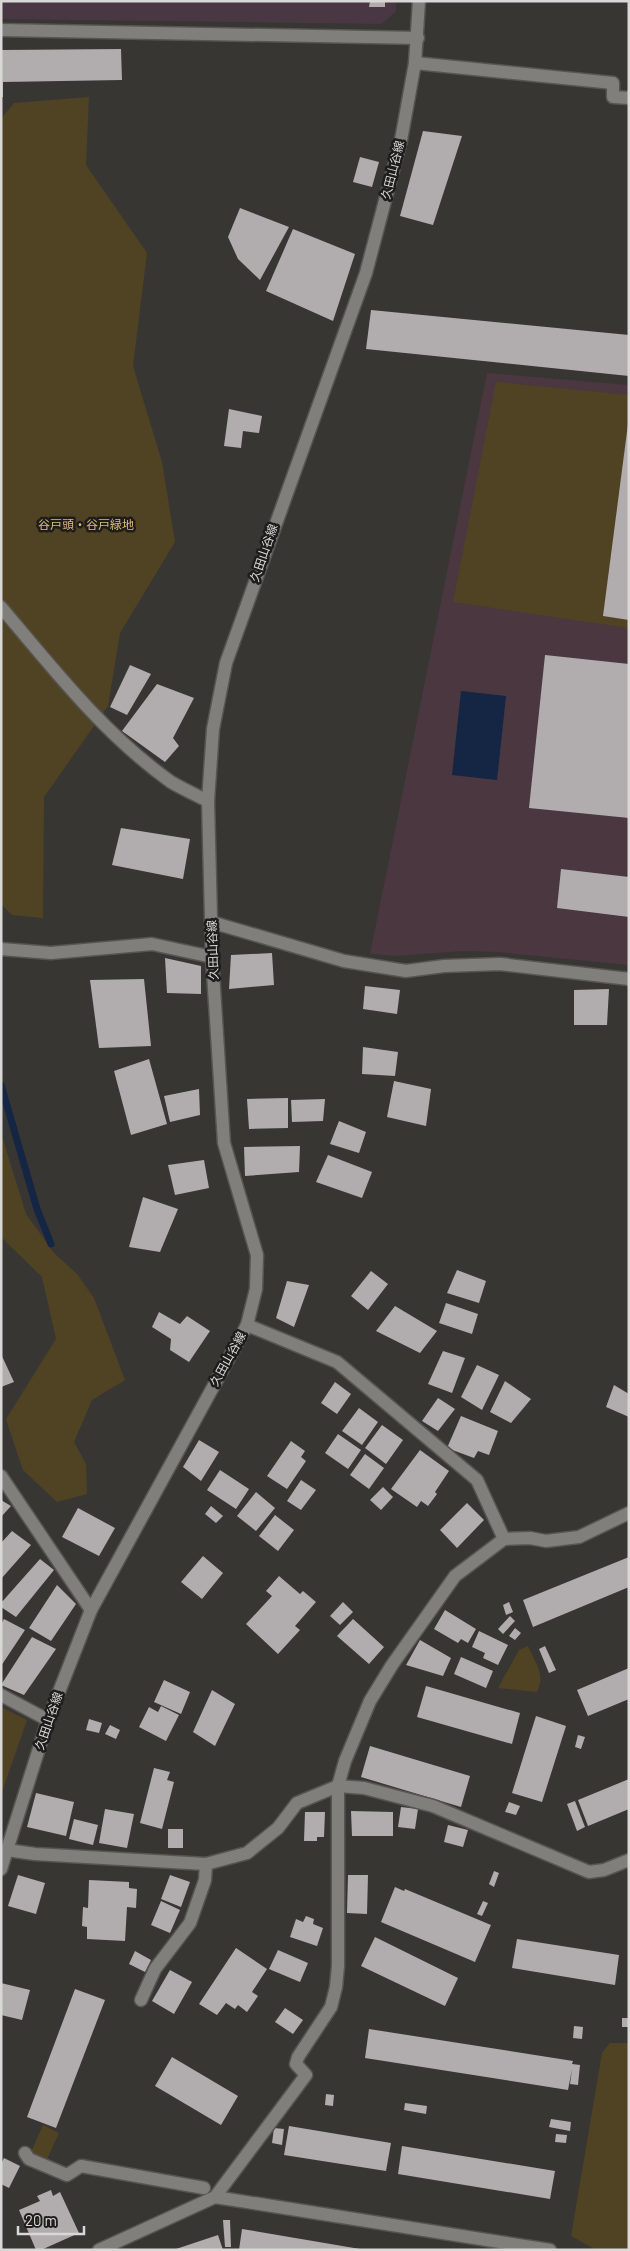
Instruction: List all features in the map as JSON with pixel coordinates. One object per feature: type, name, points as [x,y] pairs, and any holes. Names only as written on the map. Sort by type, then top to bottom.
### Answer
[{"type":"street","name":"久田山谷線","points":[[1,1869],[48,1720],[91,1610],[247,1326],[256,1289],[257,1255],[224,1143],[211,922],[208,801],[213,729],[226,663],[366,273],[401,140],[415,63],[419,1]]},
{"type":"street","points":[[1,30],[418,38]]},
{"type":"street","points":[[415,63],[613,83],[613,97],[629,98]]},
{"type":"street","points":[[1,607],[104,726],[132,752],[173,783],[208,801]]},
{"type":"street","points":[[211,922],[344,961],[406,971],[444,966],[500,964],[629,979]]},
{"type":"street","points":[[1,949],[51,953],[152,944],[212,957]]},
{"type":"street","points":[[247,1326],[337,1362],[477,1480],[504,1539]]},
{"type":"street","points":[[1,1476],[91,1610]]},
{"type":"street","points":[[99,2250],[215,2197],[306,2075],[296,2064],[298,2057],[330,2007],[338,1966],[338,1786],[370,1701],[392,1664],[456,1576],[504,1539],[530,1538],[546,1541],[580,1537],[629,1513]]},
{"type":"street","points":[[1,1694],[48,1720]]},
{"type":"street","points":[[7,1850],[35,1854],[206,1864],[247,1853],[278,1828],[297,1803],[338,1786],[364,1788],[433,1806],[589,1872],[604,1870],[629,1860]]},
{"type":"street","points":[[141,2000],[155,1969],[190,1923],[205,1880],[206,1864]]},
{"type":"street","points":[[25,2153],[29,2159],[67,2175],[81,2166],[204,2188]]},
{"type":"street","points":[[215,2197],[550,2250]]},
{"type":"shaded area","points":[[1,1],[396,1],[396,11],[382,24],[1,19]]},
{"type":"shaded area","points":[[487,373],[629,385],[629,965],[496,952],[463,951],[396,956],[370,954]]},
{"type":"green space","name":"谷戸頭・谷戸緑地","points":[[89,97],[86,165],[147,253],[133,366],[162,462],[175,542],[120,633],[108,706],[44,797],[43,918],[12,915],[1,904],[1,119],[14,103]]},
{"type":"green space","points":[[496,382],[629,395],[629,628],[453,602]]},
{"type":"green space","points":[[1,1133],[26,1214],[54,1253],[77,1274],[94,1298],[125,1380],[92,1400],[74,1442],[86,1464],[87,1494],[57,1502],[23,1470],[6,1419],[56,1339],[42,1277],[1,1237]]},
{"type":"green space","points":[[528,1646],[540,1674],[537,1692],[498,1688],[519,1650]]},
{"type":"green space","points":[[1,1707],[27,1720],[1,1795]]},
{"type":"green space","points":[[610,2043],[629,2043],[629,2250],[596,2250],[571,2236],[602,2053]]},
{"type":"green space","points":[[43,2125],[59,2133],[47,2159],[31,2152]]},
{"type":"water","points":[[461,691],[506,696],[497,780],[452,775]]},
{"type":"building","points":[[370,1],[385,1],[385,7],[369,7]]},
{"type":"building","points":[[121,49],[122,80],[3,82],[3,97],[1,97],[1,50]]},
{"type":"building","points":[[423,131],[462,136],[433,225],[400,216]]},
{"type":"building","points":[[360,157],[379,162],[372,187],[353,182]]},
{"type":"building","points":[[240,208],[289,227],[260,280],[238,259],[228,237]]},
{"type":"building","points":[[293,229],[355,254],[333,321],[266,291]]},
{"type":"building","points":[[371,310],[629,335],[629,376],[366,349]]},
{"type":"building","points":[[229,409],[262,416],[259,433],[243,431],[241,448],[224,446]]},
{"type":"building","points":[[629,424],[629,620],[603,616]]},
{"type":"building","points":[[545,655],[629,664],[629,818],[529,808]]},
{"type":"building","points":[[130,665],[151,674],[127,715],[110,707]]},
{"type":"building","points":[[157,684],[194,698],[173,738],[179,746],[165,762],[122,731]]},
{"type":"building","points":[[121,828],[190,839],[183,879],[112,865]]},
{"type":"building","points":[[561,869],[629,877],[629,917],[557,908]]},
{"type":"building","points":[[272,953],[274,985],[229,989],[231,955]]},
{"type":"building","points":[[165,958],[201,966],[201,994],[167,993]]},
{"type":"building","points":[[144,979],[151,1046],[99,1048],[90,980]]},
{"type":"building","points":[[365,986],[400,990],[397,1014],[363,1009]]},
{"type":"building","points":[[609,989],[607,1025],[574,1025],[574,990]]},
{"type":"building","points":[[363,1047],[398,1052],[395,1076],[362,1074]]},
{"type":"building","points":[[149,1059],[167,1124],[131,1135],[114,1071]]},
{"type":"building","points":[[394,1081],[431,1089],[426,1126],[387,1117]]},
{"type":"building","points":[[199,1089],[200,1115],[170,1122],[164,1096]]},
{"type":"building","points":[[288,1098],[288,1128],[249,1129],[247,1099]]},
{"type":"building","points":[[325,1099],[323,1121],[292,1122],[291,1100]]},
{"type":"building","points":[[339,1121],[366,1132],[359,1153],[330,1144]]},
{"type":"building","points":[[300,1146],[299,1172],[245,1176],[244,1147]]},
{"type":"building","points":[[328,1155],[372,1172],[362,1198],[316,1182]]},
{"type":"building","points":[[204,1160],[209,1188],[175,1195],[168,1165]]},
{"type":"building","points":[[143,1197],[178,1209],[160,1252],[129,1247]]},
{"type":"building","points":[[457,1270],[486,1281],[479,1303],[447,1293]]},
{"type":"building","points":[[371,1271],[388,1284],[368,1310],[351,1296]]},
{"type":"building","points":[[287,1281],[309,1285],[294,1327],[276,1318]]},
{"type":"building","points":[[446,1303],[478,1314],[472,1334],[439,1323]]},
{"type":"building","points":[[395,1306],[437,1331],[420,1353],[376,1331]]},
{"type":"building","points":[[159,1312],[180,1324],[187,1316],[210,1331],[189,1362],[170,1350],[171,1339],[152,1327]]},
{"type":"building","points":[[443,1351],[465,1358],[452,1393],[428,1384]]},
{"type":"building","points":[[1,1354],[14,1382],[1,1387]]},
{"type":"building","points":[[477,1365],[499,1375],[482,1410],[461,1397]]},
{"type":"building","points":[[505,1381],[531,1399],[511,1423],[490,1412]]},
{"type":"building","points":[[335,1382],[351,1394],[337,1414],[321,1403]]},
{"type":"building","points":[[614,1385],[629,1394],[629,1417],[606,1407]]},
{"type":"building","points":[[438,1398],[455,1409],[438,1431],[422,1421]]},
{"type":"building","points":[[359,1408],[378,1422],[362,1445],[342,1431]]},
{"type":"building","points":[[461,1416],[498,1431],[489,1455],[478,1451],[474,1458],[447,1448]]},
{"type":"building","points":[[382,1425],[403,1440],[386,1464],[365,1448]]},
{"type":"building","points":[[338,1434],[361,1450],[348,1469],[325,1453]]},
{"type":"building","points":[[199,1440],[219,1452],[201,1481],[183,1467]]},
{"type":"building","points":[[291,1441],[305,1451],[301,1457],[306,1461],[287,1489],[267,1476]]},
{"type":"building","points":[[420,1450],[449,1471],[435,1492],[437,1494],[428,1506],[421,1501],[417,1507],[391,1489]]},
{"type":"building","points":[[365,1454],[384,1468],[369,1489],[350,1475]]},
{"type":"building","points":[[220,1470],[249,1489],[236,1509],[207,1490]]},
{"type":"building","points":[[301,1480],[316,1490],[301,1510],[287,1501]]},
{"type":"building","points":[[383,1487],[393,1497],[381,1510],[370,1500]]},
{"type":"building","points":[[256,1492],[275,1508],[256,1531],[237,1516]]},
{"type":"building","points":[[1,1500],[11,1506],[1,1517]]},
{"type":"building","points":[[467,1503],[484,1520],[457,1548],[440,1530]]},
{"type":"building","points":[[211,1506],[223,1516],[216,1523],[205,1514]]},
{"type":"building","points":[[78,1508],[115,1528],[99,1556],[62,1537]]},
{"type":"building","points":[[275,1515],[294,1530],[278,1551],[259,1536]]},
{"type":"building","points":[[12,1531],[31,1545],[1,1579],[1,1543]]},
{"type":"building","points":[[203,1556],[223,1573],[202,1599],[181,1582]]},
{"type":"building","points":[[629,1557],[629,1587],[533,1627],[523,1600]]},
{"type":"building","points":[[40,1559],[54,1570],[16,1617],[1,1607],[1,1603]]},
{"type":"building","points":[[279,1576],[300,1594],[303,1591],[316,1602],[295,1626],[300,1630],[278,1654],[246,1624],[272,1596],[266,1591]]},
{"type":"building","points":[[57,1585],[76,1604],[51,1641],[29,1628]]},
{"type":"building","points":[[343,1602],[353,1612],[340,1625],[330,1616]]},
{"type":"building","points":[[509,1602],[513,1612],[506,1615],[503,1605]]},
{"type":"building","points":[[445,1610],[476,1629],[468,1643],[461,1639],[458,1643],[434,1629]]},
{"type":"building","points":[[510,1616],[515,1621],[503,1634],[498,1629]]},
{"type":"building","points":[[4,1619],[25,1630],[1,1666],[1,1624]]},
{"type":"building","points":[[353,1619],[384,1647],[369,1664],[337,1636]]},
{"type":"building","points":[[515,1628],[521,1633],[515,1640],[509,1636]]},
{"type":"building","points":[[479,1631],[508,1645],[498,1665],[483,1658],[485,1653],[472,1647]]},
{"type":"building","points":[[32,1637],[56,1649],[24,1695],[1,1685]]},
{"type":"building","points":[[420,1640],[451,1658],[443,1676],[406,1665]]},
{"type":"building","points":[[545,1646],[556,1670],[549,1673],[539,1649]]},
{"type":"building","points":[[461,1657],[493,1671],[486,1688],[454,1674]]},
{"type":"building","points":[[629,1668],[629,1699],[588,1716],[577,1690]]},
{"type":"building","points":[[164,1680],[190,1692],[181,1714],[154,1702]]},
{"type":"building","points":[[426,1686],[520,1713],[512,1744],[417,1717]]},
{"type":"building","points":[[212,1690],[235,1704],[215,1746],[193,1732]]},
{"type":"building","points":[[161,1706],[179,1715],[166,1741],[139,1727],[149,1707],[158,1712]]},
{"type":"building","points":[[536,1716],[566,1726],[542,1802],[512,1793]]},
{"type":"building","points":[[89,1719],[102,1723],[99,1733],[86,1730]]},
{"type":"building","points":[[110,1725],[120,1730],[116,1739],[105,1734]]},
{"type":"building","points":[[578,1735],[585,1737],[581,1749],[575,1747]]},
{"type":"building","points":[[370,1746],[470,1776],[461,1807],[361,1777]]},
{"type":"building","points":[[154,1768],[170,1772],[167,1780],[174,1782],[162,1829],[140,1823]]},
{"type":"building","points":[[629,1779],[629,1809],[588,1826],[578,1800]]},
{"type":"building","points":[[36,1793],[74,1802],[66,1836],[27,1827]]},
{"type":"building","points":[[575,1801],[585,1827],[577,1831],[567,1804]]},
{"type":"building","points":[[509,1802],[520,1806],[516,1815],[505,1812]]},
{"type":"building","points":[[401,1807],[418,1809],[415,1829],[398,1827]]},
{"type":"building","points":[[105,1809],[134,1814],[127,1848],[99,1843]]},
{"type":"building","points":[[351,1811],[393,1812],[393,1836],[352,1836]]},
{"type":"building","points":[[305,1812],[325,1812],[324,1837],[317,1837],[317,1841],[304,1841]]},
{"type":"building","points":[[74,1819],[98,1825],[93,1845],[69,1839]]},
{"type":"building","points":[[448,1825],[468,1830],[463,1847],[444,1842]]},
{"type":"building","points":[[168,1829],[183,1829],[183,1848],[168,1848]]},
{"type":"building","points":[[494,1871],[499,1873],[494,1887],[489,1884]]},
{"type":"building","points":[[18,1875],[45,1883],[36,1914],[8,1906]]},
{"type":"building","points":[[170,1875],[190,1882],[181,1907],[161,1899]]},
{"type":"building","points":[[348,1875],[368,1875],[367,1914],[347,1913]]},
{"type":"building","points":[[89,1880],[129,1882],[129,1888],[137,1889],[136,1908],[127,1907],[125,1941],[87,1939],[87,1927],[82,1926],[83,1907],[88,1908]]},
{"type":"building","points":[[395,1887],[404,1891],[405,1889],[491,1925],[475,1962],[381,1922]]},
{"type":"building","points":[[161,1901],[180,1910],[170,1933],[151,1925]]},
{"type":"building","points":[[483,1901],[488,1903],[482,1916],[477,1914]]},
{"type":"building","points":[[306,1916],[314,1919],[313,1924],[323,1928],[317,1946],[290,1937],[296,1919],[303,1922]]},
{"type":"building","points":[[375,1937],[458,1978],[445,2006],[361,1966]]},
{"type":"building","points":[[517,1939],[619,1955],[615,1985],[512,1968]]},
{"type":"building","points":[[236,1948],[267,1969],[252,1992],[258,1996],[247,2012],[238,2005],[235,2009],[226,2003],[217,2015],[199,2004]]},
{"type":"building","points":[[278,1950],[308,1963],[300,1982],[269,1969]]},
{"type":"building","points":[[135,1951],[151,1960],[145,1972],[129,1964]]},
{"type":"building","points":[[170,1970],[192,1982],[174,2014],[152,2001]]},
{"type":"building","points":[[1,1983],[30,1990],[22,2020],[1,2015]]},
{"type":"building","points":[[75,1989],[105,2000],[56,2128],[27,2117]]},
{"type":"building","points":[[285,2008],[303,2020],[293,2034],[275,2022]]},
{"type":"building","points":[[622,2018],[629,2018],[629,2027],[622,2027]]},
{"type":"building","points":[[574,2026],[583,2027],[582,2039],[573,2038]]},
{"type":"building","points":[[369,2029],[573,2061],[572,2064],[580,2065],[578,2085],[570,2084],[572,2069],[568,2090],[365,2058]]},
{"type":"building","points":[[172,2057],[238,2096],[221,2125],[155,2086]]},
{"type":"building","points":[[326,2094],[334,2095],[333,2106],[325,2105]]},
{"type":"building","points":[[405,2103],[427,2106],[426,2114],[404,2110]]},
{"type":"building","points":[[551,2119],[571,2122],[570,2131],[549,2127]]},
{"type":"building","points":[[289,2126],[391,2143],[386,2171],[284,2155]]},
{"type":"building","points":[[274,2128],[284,2129],[282,2145],[272,2143]]},
{"type":"building","points":[[556,2134],[567,2135],[566,2143],[555,2142]]},
{"type":"building","points":[[402,2146],[555,2171],[550,2199],[398,2174]]},
{"type":"building","points":[[4,2158],[20,2166],[9,2188],[1,2184],[1,2164]]},
{"type":"building","points":[[51,2190],[53,2196],[60,2192],[79,2233],[41,2250],[36,2250],[19,2210],[40,2201],[37,2196]]},
{"type":"building","points":[[223,2220],[230,2220],[231,2247],[225,2247]]},
{"type":"building","points":[[242,2229],[360,2249],[239,2250]]},
{"type":"building","points":[[218,2235],[223,2250],[176,2250],[176,2249]]},
{"type":"waterway","points":[[1,1085],[37,1209],[51,1244]]}]
